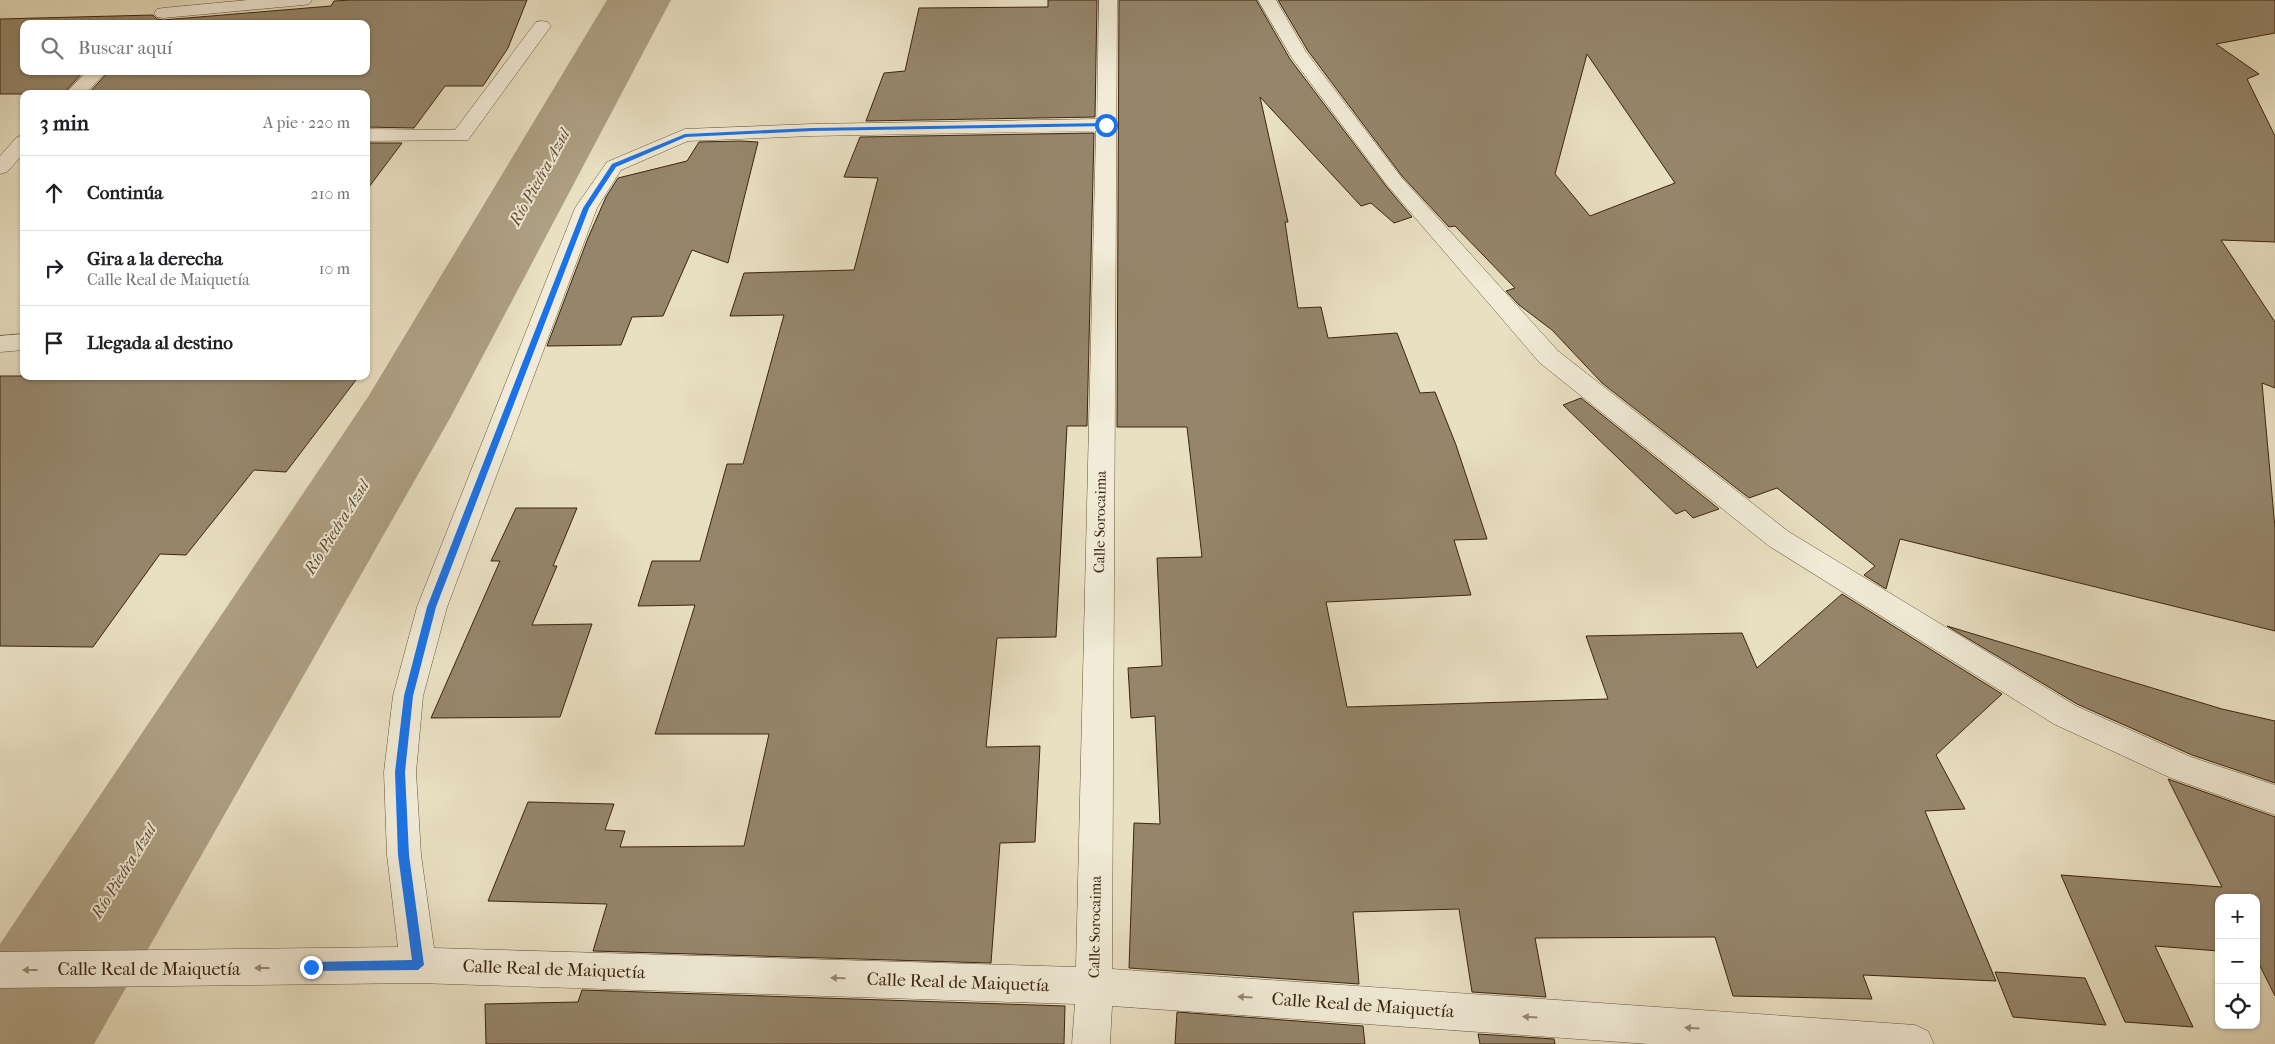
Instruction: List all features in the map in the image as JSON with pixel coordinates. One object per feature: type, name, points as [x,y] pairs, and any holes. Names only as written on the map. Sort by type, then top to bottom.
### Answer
[{"type":"street","points":[[160,12],[303,0]]},
{"type":"street","name":"Calle Sorocaima","points":[[1092,1044],[1108,0]]},
{"type":"street","points":[[1267,0],[1298,54],[1394,181],[1549,357],[1779,539],[2065,715],[2182,768],[2275,800]]},
{"type":"street","points":[[370,136],[461,136],[542,26]]},
{"type":"street","points":[[78,90],[94,75]]},
{"type":"street","points":[[418,965],[404,855],[400,772],[408,696],[432,607],[579,226],[586,208],[614,166],[685,135],[812,130],[1106,125]]},
{"type":"street","points":[[0,168],[18,136]]},
{"type":"street","points":[[0,344],[20,342]]},
{"type":"street","name":"Calle Real de Maiquetía","points":[[0,970],[418,965],[1094,986],[1915,1044]]},
{"type":"building","points":[[527,0],[508,48],[483,86],[445,86],[414,128],[370,127],[370,90],[92,90],[105,75],[370,75],[370,20],[163,20],[331,6],[334,1]]},
{"type":"building","points":[[1048,0],[1097,0],[1095,117],[866,121],[884,73],[905,71],[919,8],[1048,7]]},
{"type":"building","points":[[1119,0],[1256,0],[1290,59],[1386,186],[1412,217],[1394,223],[1371,203],[1361,206],[1260,97],[1288,222],[1285,222],[1298,308],[1321,307],[1328,338],[1397,333],[1420,393],[1435,392],[1456,445],[1487,539],[1454,540],[1471,595],[1326,602],[1347,707],[1608,699],[1586,636],[1742,633],[1757,668],[1842,594],[2002,694],[1936,755],[1965,809],[1925,811],[1996,981],[1863,975],[1872,999],[1733,996],[1715,937],[1535,938],[1546,997],[1472,992],[1459,909],[1353,912],[1359,984],[1129,968],[1134,823],[1160,824],[1155,716],[1131,718],[1128,668],[1162,666],[1157,558],[1202,557],[1187,427],[1117,427]]},
{"type":"building","points":[[1278,0],[2275,0],[2275,33],[2216,44],[2259,74],[2247,79],[2275,136],[2275,242],[2221,240],[2275,322],[2275,388],[2262,383],[2275,528],[2275,631],[1900,539],[1886,589],[1864,575],[1875,566],[1777,488],[1749,498],[1602,383],[1552,330],[1519,305],[1506,291],[1515,288],[1455,226],[1449,227],[1402,176],[1308,51]],"holes":[[[1587,54],[1675,183],[1590,216],[1555,174]]]},
{"type":"building","points":[[153,15],[157,19],[163,20],[20,20],[20,75],[80,75],[67,90],[20,90],[20,94],[0,94],[0,19]]},
{"type":"building","points":[[1094,133],[1087,426],[1067,426],[1056,637],[997,638],[986,747],[1040,746],[1035,842],[1000,843],[991,963],[593,951],[607,904],[488,901],[528,802],[614,804],[605,830],[625,831],[620,847],[744,846],[769,734],[655,734],[695,605],[638,606],[652,561],[700,561],[727,464],[743,464],[784,315],[730,316],[744,273],[854,270],[878,178],[844,177],[860,137]]},
{"type":"building","points":[[699,142],[758,142],[728,263],[692,250],[663,316],[632,317],[621,345],[547,346],[588,238],[606,197],[618,178],[687,161]]},
{"type":"building","points":[[370,143],[402,143],[370,186]]},
{"type":"building","points":[[0,376],[20,376],[20,380],[356,380],[286,472],[254,470],[186,555],[160,554],[93,647],[0,646]]},
{"type":"building","points":[[1581,398],[1719,509],[1693,518],[1685,510],[1676,514],[1563,405]]},
{"type":"building","points":[[516,508],[577,508],[553,566],[557,566],[532,625],[592,624],[560,717],[431,718],[500,561],[491,561]]},
{"type":"building","points":[[1947,626],[2222,709],[2275,721],[2275,783],[2192,755],[2077,704]]},
{"type":"building","points":[[2168,779],[2275,817],[2275,996],[2260,966],[2260,894],[2215,894],[2215,951],[2155,946],[2193,1027],[2125,1022],[2061,875],[2222,887]]},
{"type":"building","points":[[1995,972],[2085,978],[2106,1025],[2013,1017]]},
{"type":"building","points":[[582,990],[1065,1006],[1064,1044],[486,1044],[485,1004],[578,1002]]},
{"type":"building","points":[[1177,1012],[1363,1026],[1365,1044],[1175,1044]]},
{"type":"building","points":[[1478,1034],[1554,1039],[1555,1044],[1480,1044]]},
{"type":"waterway","name":"Río Piedra Azul","points":[[16,1044],[402,420],[639,0]]},
{"type":"route","points":[[311,967],[418,965],[404,855],[400,772],[408,696],[432,607],[586,208],[614,166],[685,135],[812,130],[1106,125]]}]
